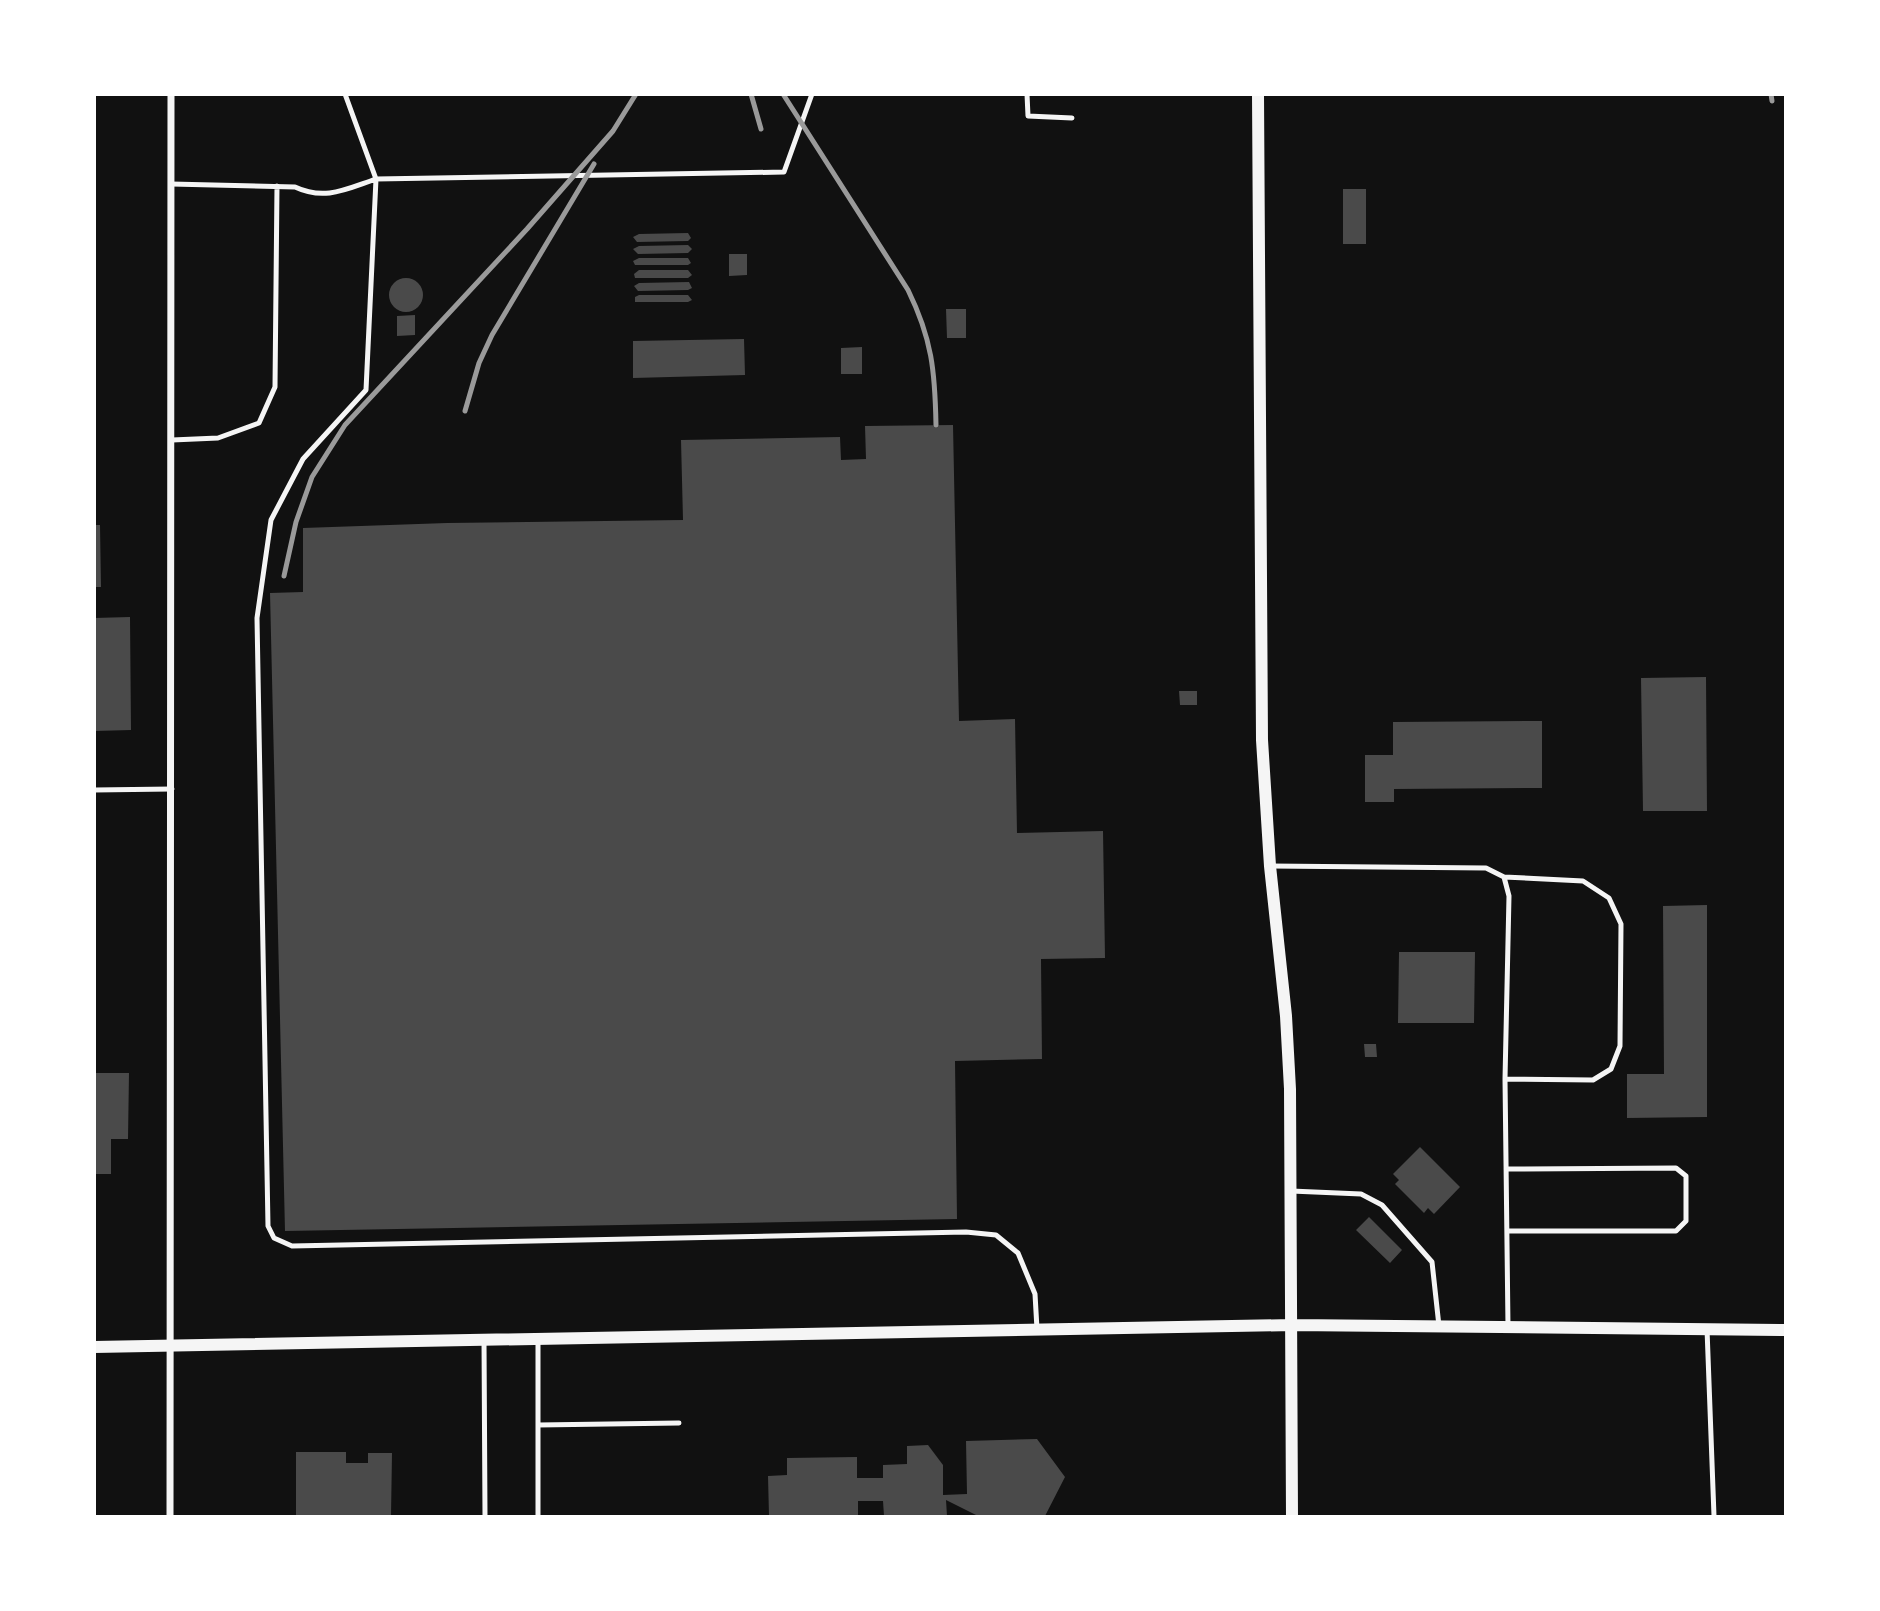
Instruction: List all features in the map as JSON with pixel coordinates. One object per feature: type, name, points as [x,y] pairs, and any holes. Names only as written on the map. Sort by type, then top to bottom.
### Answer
[{"type":"street","points":[[170,1517],[172,94]]},
{"type":"street","points":[[1258,94],[1263,753],[1290,1089],[1292,1517]]},
{"type":"street","points":[[94,1347],[1292,1325],[1786,1330]]},
{"type":"lane","points":[[345,94],[376,179],[366,390],[303,459],[271,520],[257,618],[268,1226],[274,1238],[292,1246],[952,1232],[996,1235],[1018,1253],[1029,1274],[1035,1294],[1037,1329]]},
{"type":"lane","points":[[172,184],[295,187],[309,194],[331,194],[376,179],[784,172],[812,94]]},
{"type":"lane","points":[[1027,94],[1028,116],[1072,118]]},
{"type":"lane","points":[[172,440],[218,438],[259,423],[275,387],[277,186]]},
{"type":"lane","points":[[94,790],[172,789]]},
{"type":"lane","points":[[1270,866],[1486,868],[1504,877],[1583,881],[1609,898],[1621,924],[1620,1046],[1611,1069],[1593,1080],[1506,1079]]},
{"type":"lane","points":[[1504,877],[1509,896],[1506,1079],[1508,1326]]},
{"type":"lane","points":[[1506,1169],[1676,1168],[1686,1176],[1686,1221],[1676,1231],[1507,1231]]},
{"type":"lane","points":[[1291,1191],[1361,1194],[1382,1205],[1432,1262],[1439,1325]]},
{"type":"lane","points":[[1707,1329],[1714,1517]]},
{"type":"lane","points":[[538,1339],[538,1517]]},
{"type":"lane","points":[[484,1340],[485,1517]]},
{"type":"lane","points":[[538,1425],[679,1423]]},
{"type":"building","points":[[1343,189],[1366,189],[1366,244],[1343,244]]},
{"type":"building","points":[[688,233],[691,238],[688,241],[637,242],[633,237],[639,234]]},
{"type":"building","points":[[688,245],[692,249],[688,253],[638,254],[633,249],[639,246]]},
{"type":"building","points":[[729,254],[747,254],[747,275],[729,276]]},
{"type":"building","points":[[639,258],[688,258],[691,263],[635,265],[633,261]]},
{"type":"building","points":[[639,270],[688,270],[692,275],[688,278],[635,278],[634,274]]},
{"type":"building","points":[[406,278],[418,283],[423,295],[418,307],[406,312],[394,307],[389,295],[394,283]]},
{"type":"building","points":[[689,282],[692,288],[688,290],[638,291],[634,286],[639,283]]},
{"type":"building","points":[[688,295],[692,300],[635,302],[635,297]]},
{"type":"building","points":[[946,309],[966,309],[966,338],[947,338]]},
{"type":"building","points":[[415,315],[415,335],[397,336],[397,316]]},
{"type":"building","points":[[744,339],[745,375],[633,378],[633,341]]},
{"type":"building","points":[[862,347],[862,374],[841,374],[841,348]]},
{"type":"building","points":[[953,425],[959,721],[1015,719],[1017,833],[1103,831],[1105,958],[1041,959],[1042,1059],[955,1061],[957,1219],[285,1231],[270,593],[303,592],[303,528],[683,520],[681,440],[840,437],[841,460],[866,459],[865,426]]},
{"type":"building","points":[[94,525],[100,525],[101,587],[94,587]]},
{"type":"building","points":[[130,617],[131,730],[94,731],[94,618]]},
{"type":"building","points":[[1706,677],[1707,811],[1643,811],[1641,678]]},
{"type":"building","points":[[1179,691],[1197,691],[1197,705],[1180,705]]},
{"type":"building","points":[[1542,721],[1542,788],[1394,789],[1394,802],[1365,802],[1365,755],[1393,755],[1393,722]]},
{"type":"building","points":[[1707,905],[1707,1117],[1627,1118],[1627,1074],[1664,1074],[1663,906]]},
{"type":"building","points":[[1399,952],[1475,952],[1474,1023],[1398,1023]]},
{"type":"building","points":[[1364,1044],[1376,1044],[1377,1057],[1365,1057]]},
{"type":"building","points":[[94,1073],[129,1073],[128,1139],[111,1139],[111,1174],[94,1174]]},
{"type":"building","points":[[1420,1147],[1460,1187],[1434,1214],[1428,1208],[1424,1213],[1395,1184],[1399,1180],[1393,1174]]},
{"type":"building","points":[[1369,1217],[1402,1250],[1390,1263],[1356,1230]]},
{"type":"building","points":[[1037,1439],[1065,1477],[1045,1516],[978,1516],[946,1500],[947,1516],[884,1516],[883,1501],[858,1501],[858,1516],[769,1516],[768,1476],[787,1475],[787,1458],[857,1457],[857,1478],[883,1478],[883,1465],[907,1464],[907,1446],[928,1445],[943,1465],[943,1495],[967,1494],[966,1441]]},
{"type":"building","points":[[296,1452],[346,1452],[346,1463],[368,1463],[368,1453],[392,1453],[391,1516],[296,1516]]},
{"type":"railway","points":[[284,576],[296,522],[312,477],[345,425],[527,229],[613,131],[636,94]]},
{"type":"railway","points":[[751,94],[761,129]]},
{"type":"railway","points":[[783,94],[908,290],[931,356],[936,425]]},
{"type":"railway","points":[[1771,94],[1772,101]]},
{"type":"railway","points":[[465,411],[479,363],[492,335],[594,164]]}]
